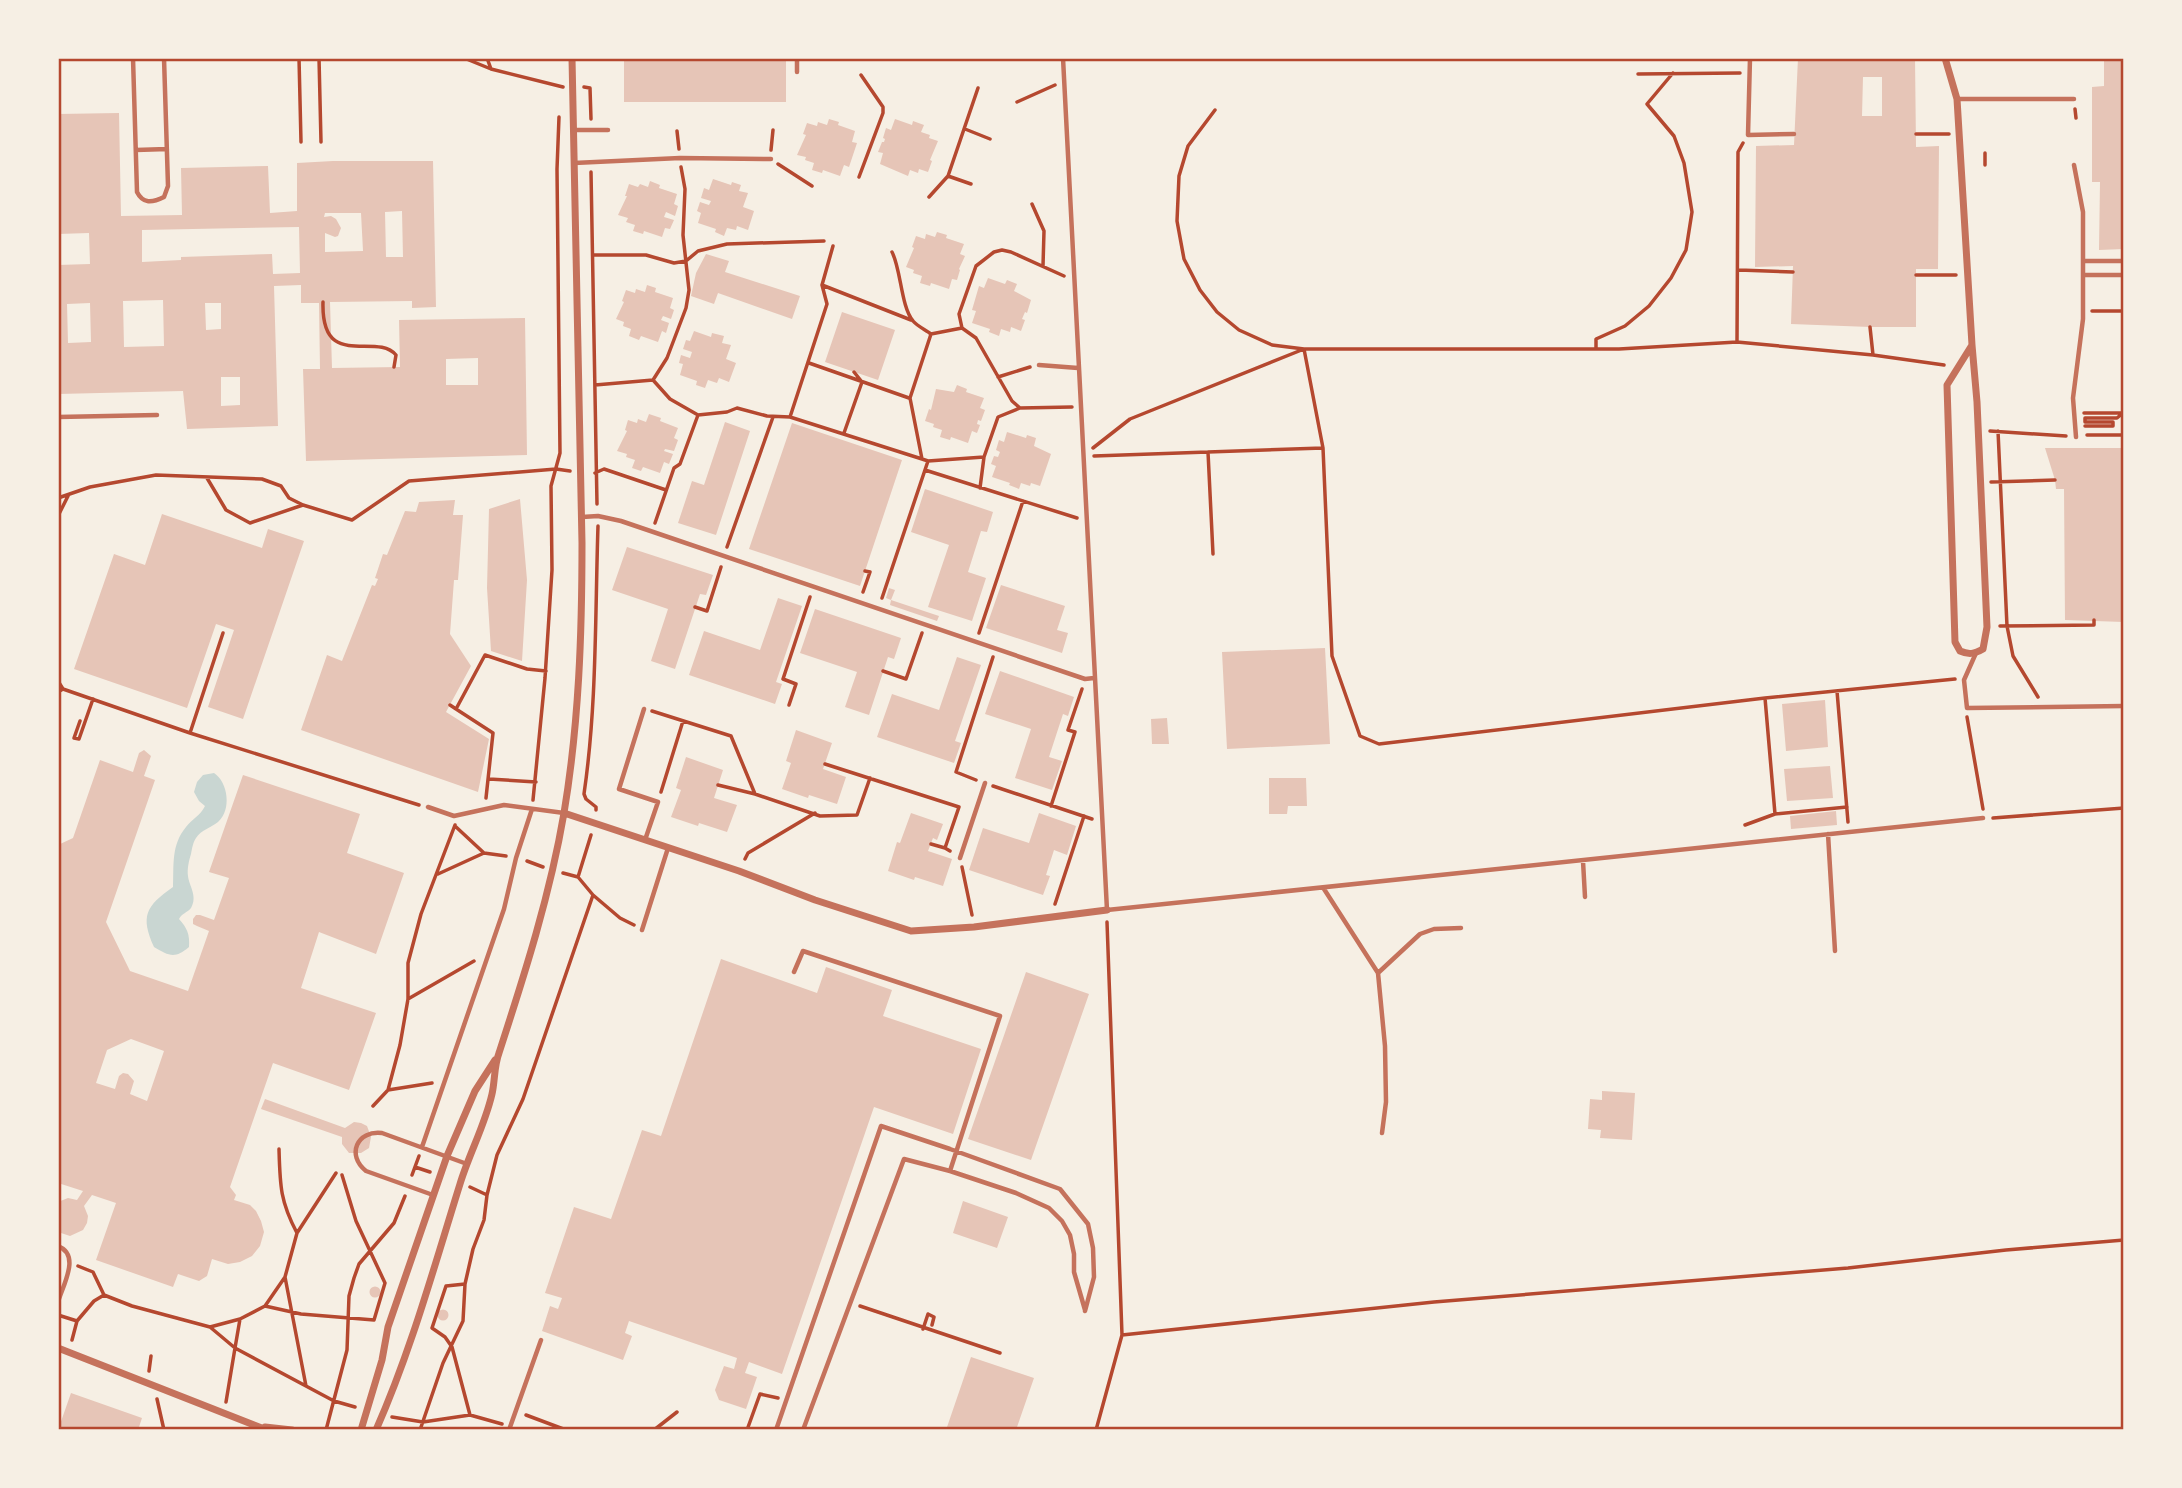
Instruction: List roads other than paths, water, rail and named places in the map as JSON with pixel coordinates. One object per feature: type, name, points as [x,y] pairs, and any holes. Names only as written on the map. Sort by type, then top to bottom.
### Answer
[{"type":"street","points":[[361,1430],[383,1360],[388,1327],[447,1156],[475,1091],[497,1056],[517,1003],[553,870],[564,813],[575,734],[582,611],[572,58]]},
{"type":"street","points":[[1945,58],[1958,99],[1977,402],[1987,628],[1983,649],[1969,654],[1960,651],[1955,642],[1947,385],[1972,345]]},
{"type":"street","points":[[564,813],[911,931],[974,927],[1107,910]]},
{"type":"street","points":[[376,1430],[418,1318],[467,1164],[492,1096],[497,1056]]},
{"type":"street","points":[[58,1348],[264,1428],[292,1430]]},
{"type":"lane","points":[[133,58],[136,192],[146,202],[164,197],[168,186],[163,58]]},
{"type":"lane","points":[[797,58],[797,72]]},
{"type":"lane","points":[[1063,58],[1107,910],[1983,818]]},
{"type":"lane","points":[[1750,58],[1748,135],[1794,134]]},
{"type":"lane","points":[[1958,99],[2074,99]]},
{"type":"lane","points":[[574,130],[608,130]]},
{"type":"lane","points":[[136,150],[167,149]]},
{"type":"lane","points":[[574,163],[680,158],[771,159]]},
{"type":"lane","points":[[2074,166],[2083,212],[2083,311],[2073,398],[2076,437]]},
{"type":"lane","points":[[2083,261],[2124,261]]},
{"type":"lane","points":[[2083,275],[2124,275]]},
{"type":"lane","points":[[1039,365],[1078,368]]},
{"type":"lane","points":[[58,417],[157,415]]},
{"type":"lane","points":[[581,517],[598,516],[652,531],[1085,679],[1094,678]]},
{"type":"lane","points":[[1976,653],[1964,680],[1967,708],[2124,706]]},
{"type":"lane","points":[[644,709],[619,789],[658,802],[645,840]]},
{"type":"lane","points":[[960,858],[985,783]]},
{"type":"lane","points":[[428,807],[454,816],[504,804],[564,813]]},
{"type":"lane","points":[[422,1147],[504,909],[531,808]]},
{"type":"lane","points":[[1828,834],[1835,951]]},
{"type":"lane","points":[[642,930],[668,848]]},
{"type":"lane","points":[[1583,861],[1585,897]]},
{"type":"lane","points":[[1324,889],[1378,973],[1385,1046],[1386,1102],[1382,1133]]},
{"type":"lane","points":[[1378,973],[1420,934],[1434,929],[1461,928]]},
{"type":"lane","points":[[794,972],[803,951],[1000,1016],[950,1171]]},
{"type":"lane","points":[[776,1430],[881,1126],[1060,1189],[1088,1224],[1093,1248],[1094,1277],[1085,1311],[1074,1272],[1070,1235],[1062,1221],[1049,1209],[1016,1193],[904,1159],[803,1430]]},
{"type":"lane","points":[[433,1195],[363,1168],[356,1159],[356,1147],[367,1135],[378,1133],[467,1164]]},
{"type":"lane","points":[[58,1246],[64,1248],[70,1259],[58,1302]]},
{"type":"lane","points":[[509,1430],[541,1340]]}]
